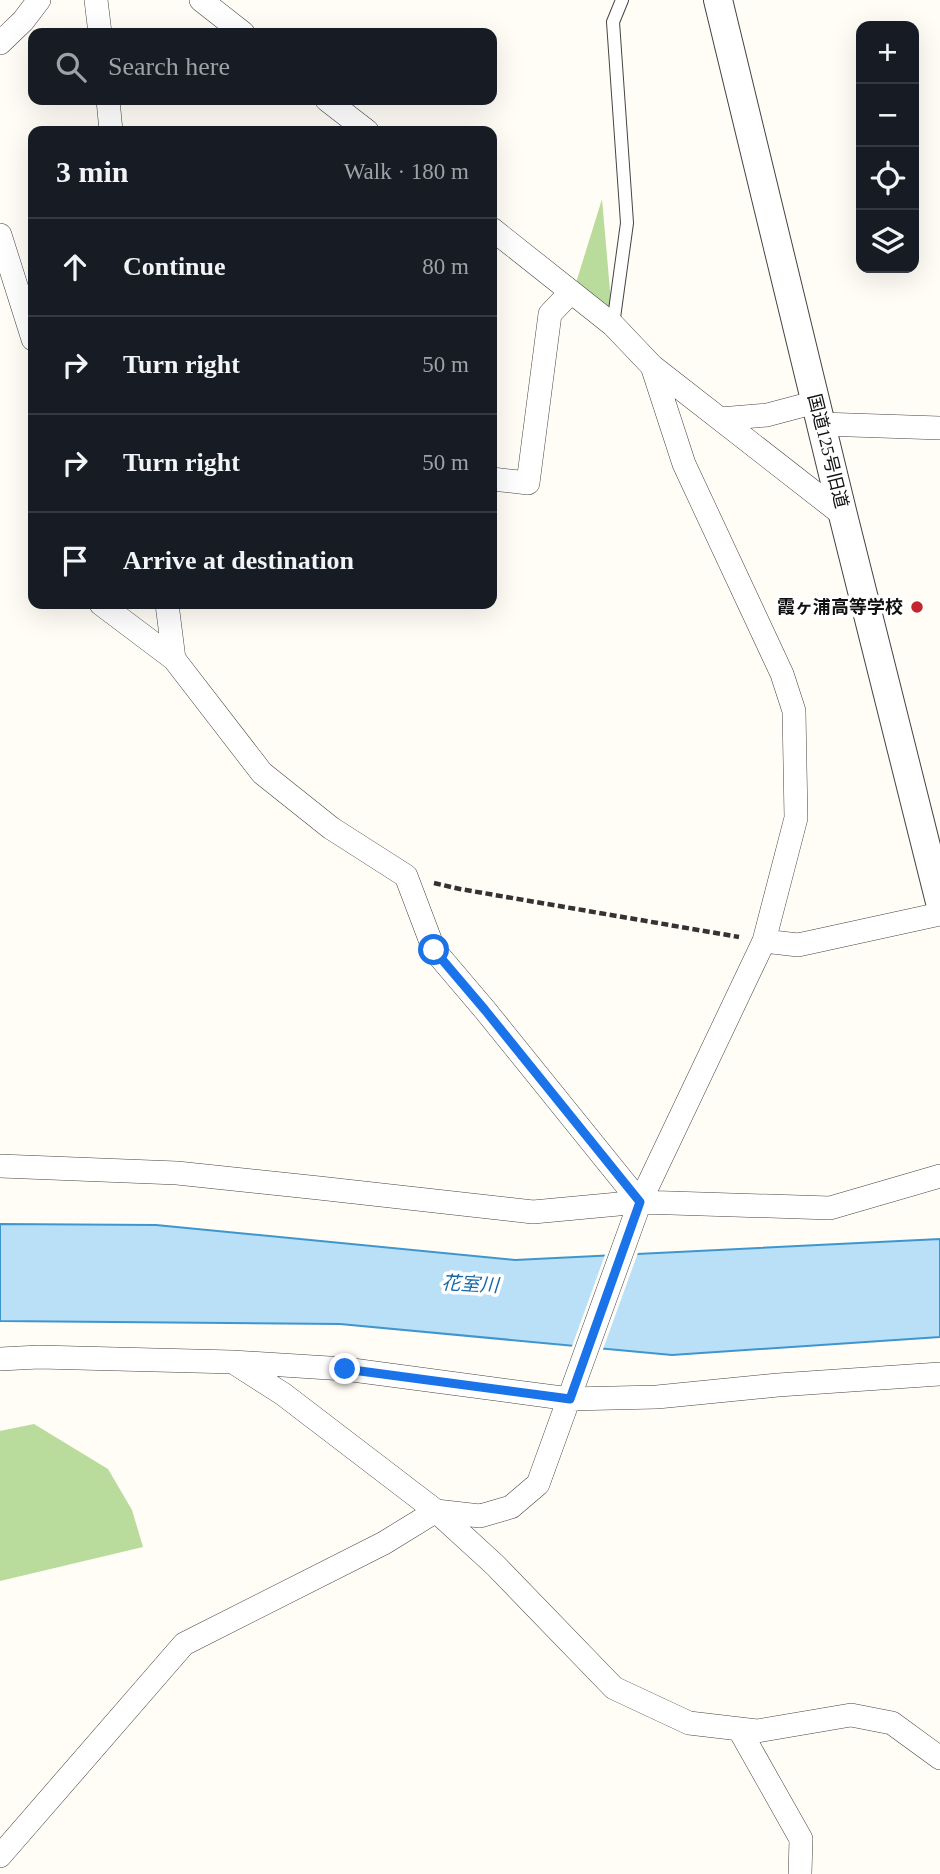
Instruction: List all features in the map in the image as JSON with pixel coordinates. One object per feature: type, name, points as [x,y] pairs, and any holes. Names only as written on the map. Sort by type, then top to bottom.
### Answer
[{"type":"street","points":[[0,43],[23,21],[39,0]]},
{"type":"street","points":[[96,0],[99,28]]},
{"type":"street","points":[[201,0],[237,28]]},
{"type":"street","name":"国道125号旧道","points":[[718,0],[940,902]]},
{"type":"street","points":[[108,105],[111,126]]},
{"type":"street","points":[[333,105],[361,126]]},
{"type":"street","points":[[497,233],[613,325],[652,366],[843,515]]},
{"type":"street","points":[[0,235],[28,323]]},
{"type":"street","points":[[497,480],[528,483],[550,314],[571,292]]},
{"type":"street","points":[[0,1856],[184,1644],[384,1543],[436,1511],[481,1516],[512,1507],[538,1484],[640,1202],[764,941],[796,818],[794,712],[782,674],[684,464],[652,366]]},
{"type":"street","points":[[720,419],[818,413],[940,428]]},
{"type":"street","points":[[108,609],[174,659],[262,773],[331,828],[406,876],[434,950],[640,1202]]},
{"type":"street","points":[[168,609],[174,659]]},
{"type":"street","points":[[764,941],[798,945],[940,914]]},
{"type":"street","points":[[0,1166],[177,1173],[533,1212],[640,1202],[830,1208],[940,1176]]},
{"type":"street","points":[[0,1359],[38,1357],[233,1362],[345,1369],[570,1399],[657,1397],[778,1385],[940,1374]]},
{"type":"street","points":[[233,1362],[283,1394],[436,1511],[495,1566],[614,1689],[689,1723],[757,1731],[851,1715],[892,1723],[940,1758]]},
{"type":"street","points":[[739,1729],[801,1839],[800,1874]]},
{"type":"lane","points":[[613,325],[627,223],[612,22],[622,0]]},
{"type":"path","points":[[406,876],[460,889],[764,941]]},
{"type":"green space","points":[[602,199],[613,325],[575,286]]},
{"type":"green space","points":[[34,1424],[108,1469],[132,1510],[143,1547],[0,1581],[0,1431]]},
{"type":"water","name":"花室川","points":[[0,1224],[156,1225],[515,1260],[940,1239],[940,1337],[672,1355],[340,1324],[0,1321]]},
{"type":"pier","points":[[639,1250],[602,1352],[571,1349],[606,1252]]},
{"type":"place","name":"霞ヶ浦高等学校","points":[[917,607]]},
{"type":"route","points":[[345,1369],[570,1399],[640,1202],[434,950]]}]
